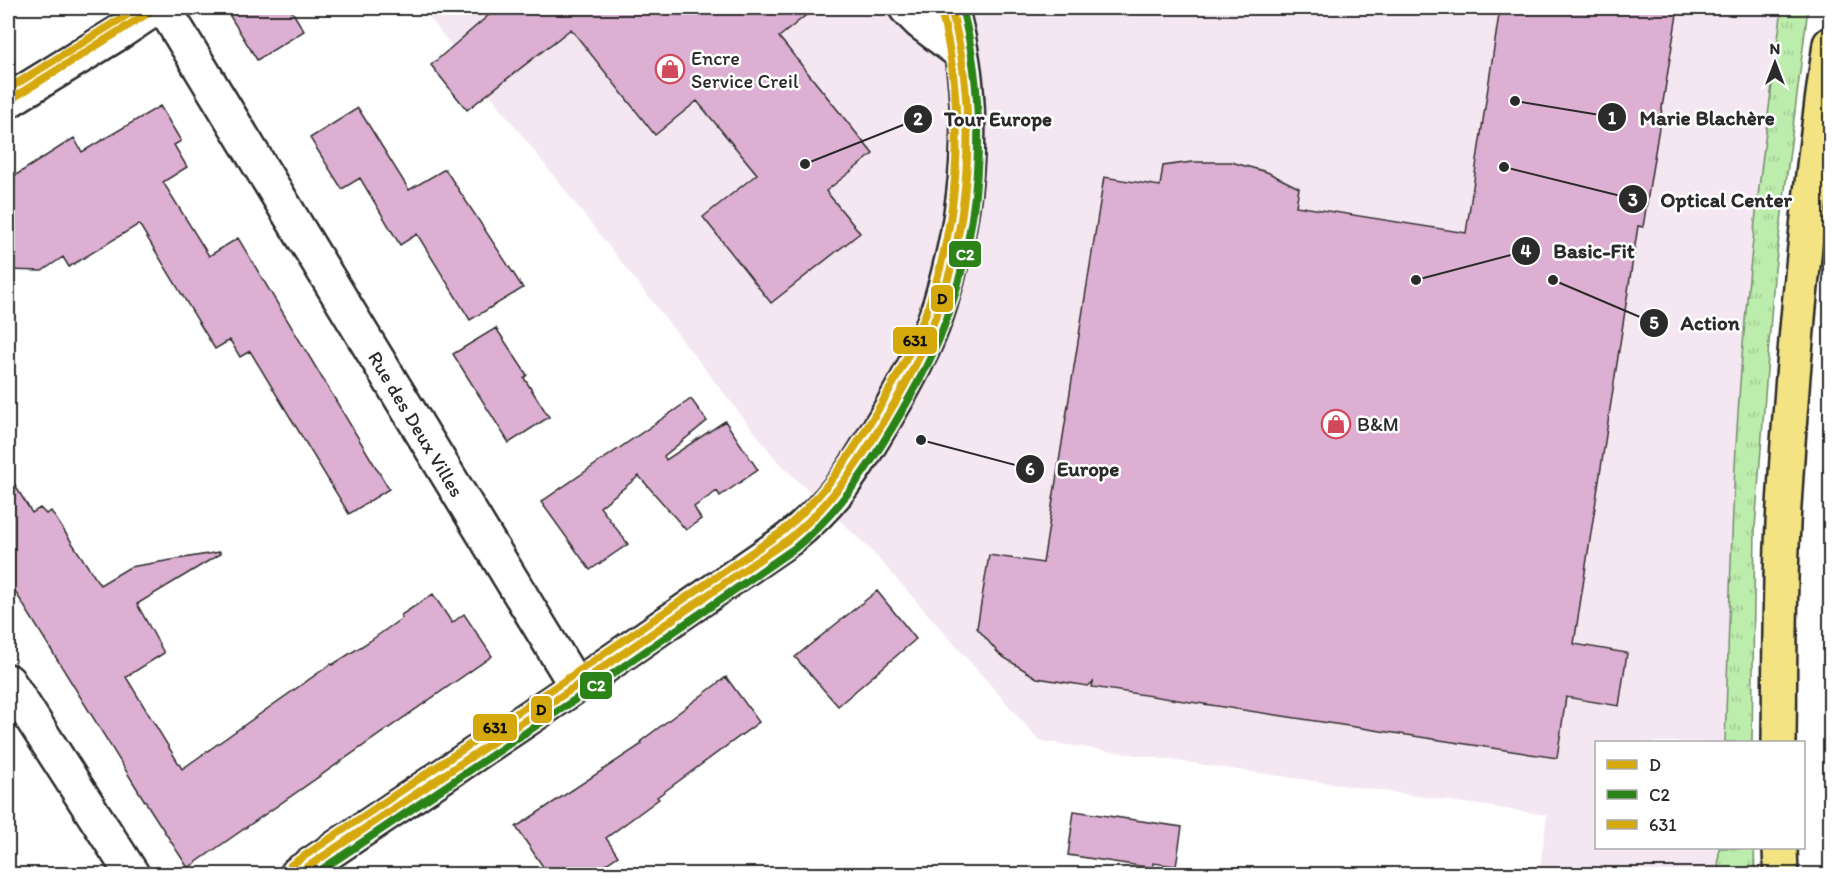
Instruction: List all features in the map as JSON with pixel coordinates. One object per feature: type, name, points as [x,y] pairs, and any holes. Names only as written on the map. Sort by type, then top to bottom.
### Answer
[{"type":"highway","points":[[1779,741],[1783,518],[1795,342],[1830,44]]},
{"type":"highway","points":[[1780,849],[1781,874]]},
{"type":"street","points":[[8,101],[156,8]]},
{"type":"street","name":"Rue des Deux Villes","points":[[164,8],[576,686]]},
{"type":"street","points":[[906,8],[920,22],[961,53]]},
{"type":"street","points":[[297,874],[576,686],[813,520],[840,491],[859,463],[911,373],[939,306],[951,262],[960,222],[966,152],[966,87],[951,8]]},
{"type":"street","points":[[8,681],[132,874]]},
{"type":"shaded area","points":[[422,8],[1796,8],[1735,741],[1595,741],[1595,849],[1734,849],[1734,874],[1539,874],[1547,815],[1040,741],[870,549],[778,462]]},
{"type":"green space","points":[[1782,8],[1808,8],[1774,277],[1755,528],[1752,741],[1725,741],[1737,435],[1756,211]]},
{"type":"green space","points":[[1719,849],[1754,849],[1755,874],[1718,874]]},
{"type":"building","points":[[225,8],[290,8],[304,31],[257,60]]},
{"type":"building","points":[[497,8],[815,8],[779,37],[873,154],[826,191],[860,233],[771,303],[703,217],[757,174],[697,101],[655,135],[571,29],[467,110],[431,65]]},
{"type":"building","name":"B&M","points":[[1500,8],[1678,8],[1643,227],[1638,226],[1574,644],[1627,653],[1619,706],[1566,697],[1557,758],[1092,687],[1093,682],[1088,686],[1037,678],[1000,655],[977,628],[989,555],[1043,563],[1104,177],[1160,186],[1163,166],[1192,162],[1231,162],[1267,172],[1299,188],[1296,206],[1466,233]]},
{"type":"building","points":[[160,106],[181,141],[174,145],[187,167],[163,182],[209,256],[238,238],[389,489],[349,514],[250,351],[240,357],[230,340],[215,349],[139,224],[69,267],[63,257],[42,271],[8,270],[8,180],[74,138],[82,152]]},
{"type":"building","points":[[358,108],[409,190],[445,169],[523,288],[470,320],[417,234],[400,245],[360,178],[342,189],[310,138]]},
{"type":"building","points":[[496,328],[527,375],[524,378],[549,417],[509,443],[453,354]]},
{"type":"building","points":[[691,399],[707,421],[664,456],[666,460],[725,421],[758,470],[720,496],[717,491],[694,507],[701,519],[686,530],[639,476],[600,507],[628,544],[590,570],[541,502]]},
{"type":"building","points":[[8,474],[32,513],[40,508],[46,514],[51,511],[100,585],[130,567],[220,552],[137,604],[164,653],[126,677],[182,769],[331,664],[370,641],[402,618],[401,615],[433,594],[452,623],[464,614],[492,656],[188,868],[8,580]]},
{"type":"building","points":[[877,591],[916,639],[838,706],[795,657]]},
{"type":"building","points":[[726,677],[759,722],[657,797],[659,799],[606,838],[618,856],[591,874],[548,874],[516,827],[642,744],[641,741]]},
{"type":"building","points":[[1074,811],[1182,827],[1176,866],[1153,863],[1153,868],[1068,855]]},
{"type":"transit line","name":"631","points":[[8,89],[138,8]]},
{"type":"transit line","name":"D","points":[[8,101],[156,8]]},
{"type":"transit line","name":"D","points":[[297,874],[789,539],[817,513],[841,485],[883,423],[914,368],[943,295],[954,255],[962,214],[967,131],[960,48],[951,8]]},
{"type":"transit line","name":"C2","points":[[315,874],[582,695],[795,548],[837,507],[860,477],[892,428],[929,362],[953,300],[964,259],[977,175],[978,133],[971,49],[962,8]]},
{"type":"transit line","name":"631","points":[[291,865],[783,531],[810,505],[844,464],[864,434],[908,355],[932,295],[943,255],[951,215],[957,132],[955,91],[941,11]]},
{"type":"place","name":"Encre Service Creil","points":[[670,69]]},
{"type":"place","name":"Marie Blachère","points":[[1515,101]]},
{"type":"place","name":"Tour Europe","points":[[805,164]]},
{"type":"place","name":"Optical Center","points":[[1504,167]]},
{"type":"place","name":"Basic-Fit","points":[[1416,280]]},
{"type":"place","name":"Action","points":[[1553,280]]},
{"type":"place","name":"B&M","points":[[1336,424]]},
{"type":"place","name":"Europe","points":[[921,440]]}]
